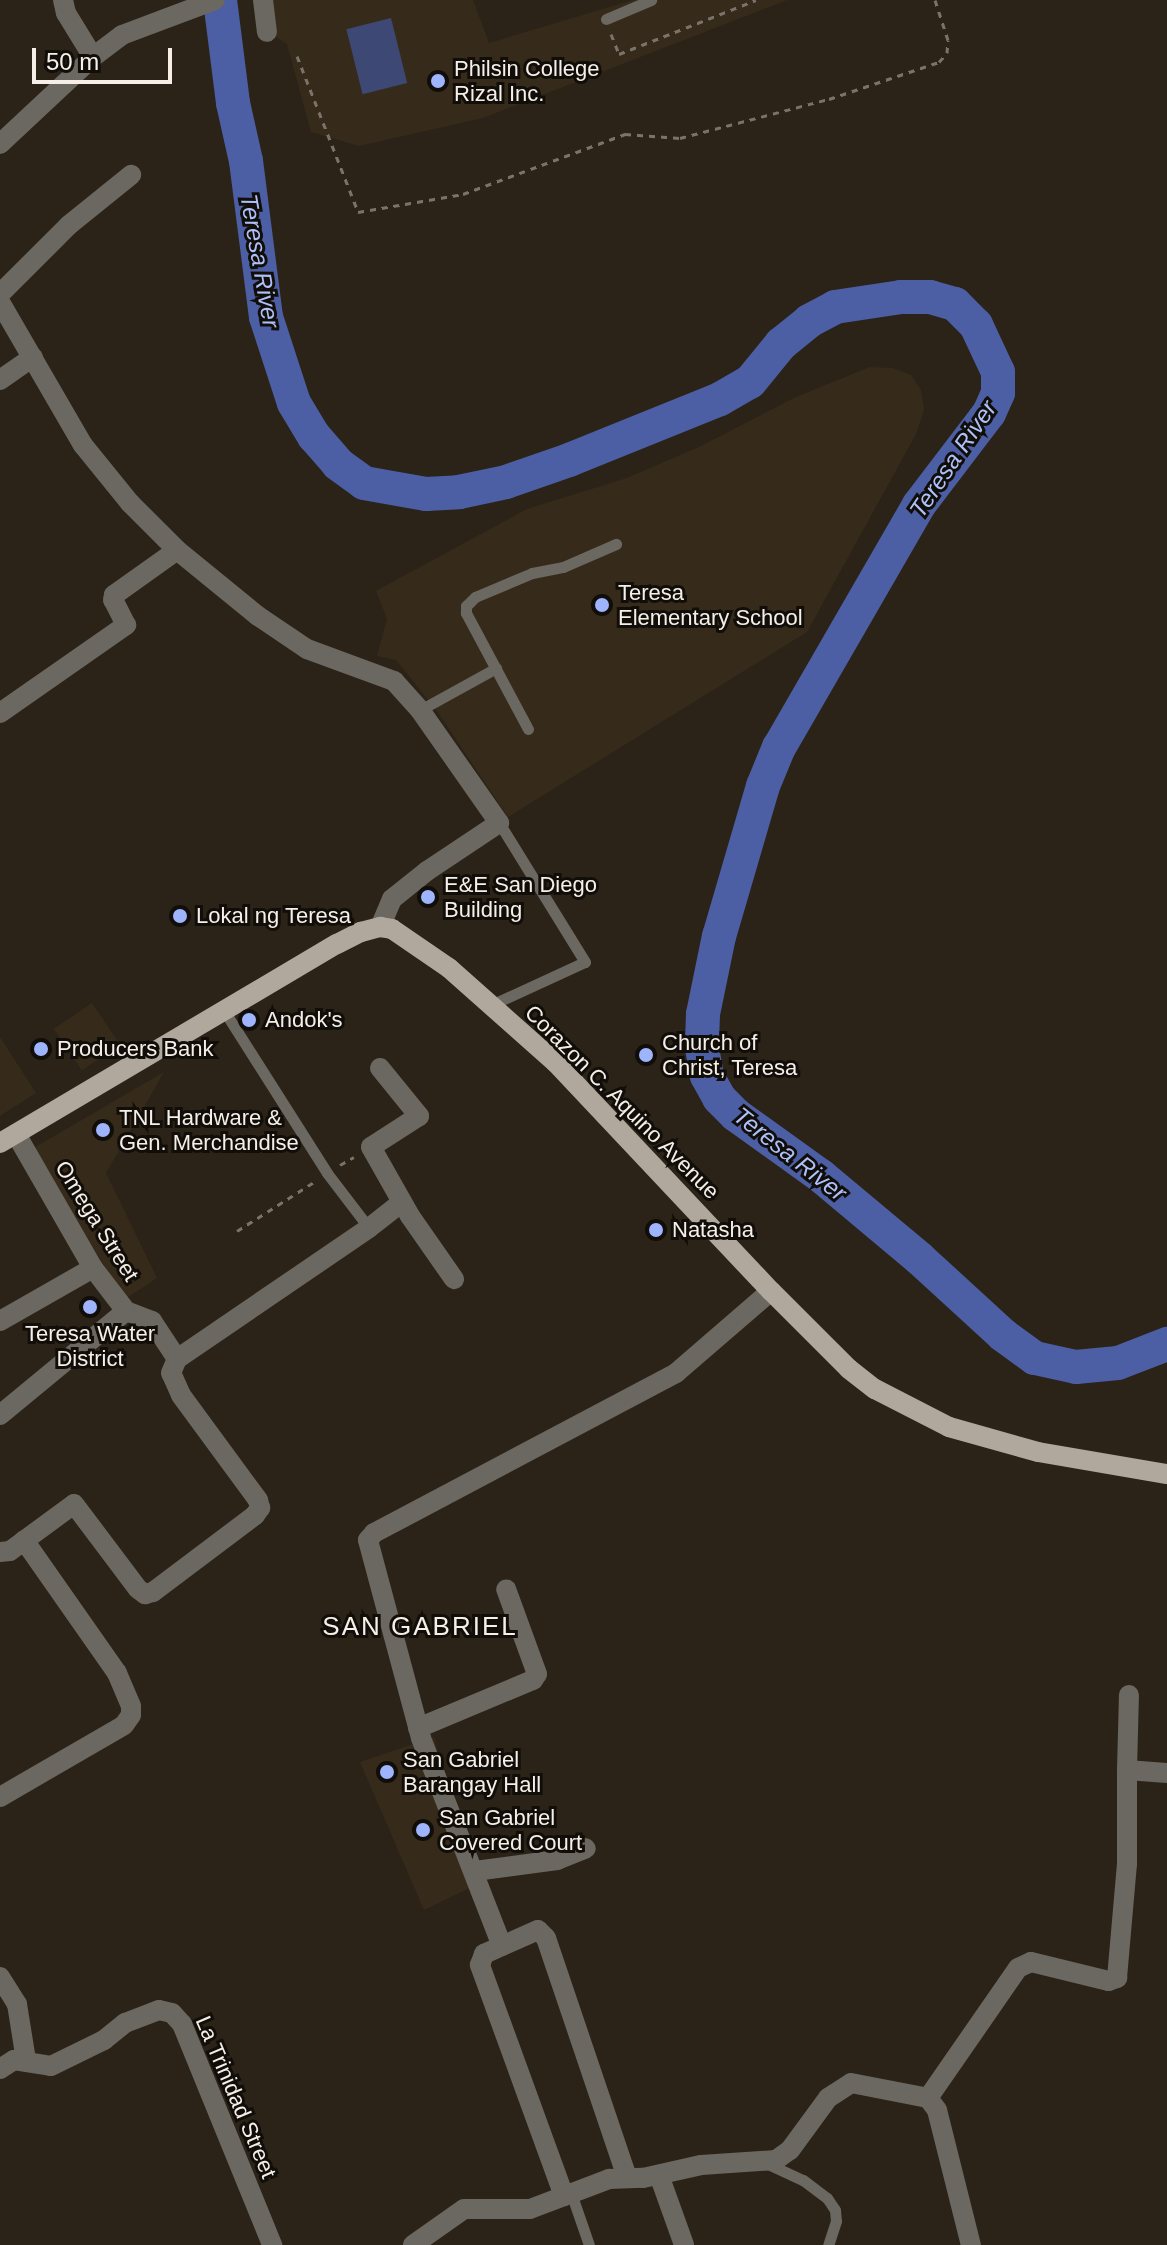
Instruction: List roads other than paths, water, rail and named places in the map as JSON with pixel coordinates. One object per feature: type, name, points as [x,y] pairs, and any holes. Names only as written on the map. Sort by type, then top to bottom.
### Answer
[{"type":"main road","name":"Corazon C. Aquino Avenue","points":[[380,927],[403,933],[491,1005],[622,1129],[771,1291],[849,1369],[875,1389],[949,1427],[1038,1452],[1167,1474]]},
{"type":"main road","points":[[8,1139],[222,1008],[337,944],[380,927]]},
{"type":"street","points":[[63,0],[66,13],[93,57]]},
{"type":"street","points":[[0,144],[93,57],[122,35],[215,0]]},
{"type":"street","points":[[263,0],[267,32]]},
{"type":"street","points":[[0,294],[69,225],[131,175]]},
{"type":"street","points":[[0,302],[83,445],[130,503],[177,550],[258,616],[307,649],[394,681],[420,710],[499,823],[427,871],[392,899],[380,927]]},
{"type":"street","points":[[0,380],[33,357]]},
{"type":"street","points":[[0,713],[126,625],[113,600],[114,595],[177,550]]},
{"type":"street","points":[[380,1068],[419,1116],[371,1147],[402,1202],[454,1279]]},
{"type":"street","name":"Omega Street","points":[[8,1139],[93,1268],[126,1311],[152,1321],[177,1359]]},
{"type":"street","points":[[0,1552],[10,1551],[74,1504],[145,1594],[153,1592],[255,1515],[260,1508],[258,1500],[181,1395],[171,1373],[177,1359],[369,1228],[402,1202]]},
{"type":"street","points":[[0,1321],[93,1268]]},
{"type":"street","points":[[502,1946],[475,1871],[438,1787],[418,1728],[368,1540],[374,1533],[676,1373],[771,1291]]},
{"type":"street","points":[[0,1415],[126,1311]]},
{"type":"street","points":[[0,1797],[124,1725],[131,1715],[131,1706],[117,1673],[24,1540]]},
{"type":"street","points":[[418,1728],[533,1680],[537,1674],[506,1589]]},
{"type":"street","points":[[928,2098],[1018,1968],[1031,1962],[1109,1981],[1117,1978],[1127,1864],[1129,1695]]},
{"type":"street","points":[[1127,1770],[1167,1773]]},
{"type":"street","points":[[475,1871],[557,1860],[586,1848]]},
{"type":"street","points":[[568,2194],[480,1965],[484,1954],[538,1930],[543,1933],[627,2177]]},
{"type":"street","points":[[0,1977],[17,2004],[26,2060]]},
{"type":"street","name":"La Trinidad Street","points":[[0,2069],[14,2060],[51,2066],[104,2040],[125,2023],[159,2010],[172,2013],[182,2024],[272,2245]]},
{"type":"street","points":[[413,2245],[464,2209],[530,2209],[609,2179],[659,2175],[701,2165],[764,2163],[784,2156],[818,2110],[840,2088],[862,2083],[928,2098],[937,2110],[971,2245]]},
{"type":"street","points":[[659,2175],[684,2245]]},
{"type":"lane","points":[[606,19],[651,0]]},
{"type":"lane","points":[[528,729],[466,613],[466,606],[475,597],[616,544]]},
{"type":"lane","points":[[420,710],[496,668]]},
{"type":"lane","points":[[491,1005],[585,962],[499,823]]},
{"type":"lane","points":[[222,1008],[327,1173],[369,1228]]},
{"type":"lane","points":[[764,2163],[803,2180],[827,2198],[835,2210],[836,2221],[828,2245]]},
{"type":"lane","points":[[568,2194],[589,2245]]},
{"type":"waterway","name":"Teresa River","points":[[220,0],[233,103],[246,161],[266,317],[294,403],[314,436],[338,464],[364,483],[426,494],[459,492],[506,482],[569,460],[720,399],[750,382],[781,344],[809,321],[835,307],[901,297],[930,297],[955,304],[976,325],[998,372],[998,393],[989,413],[919,505],[779,747],[763,786],[719,936],[703,1014],[702,1048],[707,1076],[719,1098],[736,1115],[821,1176],[919,1258],[1003,1335],[1035,1358],[1076,1367],[1118,1363],[1167,1344]]},
{"type":"place","name":"Philsin College Rizal Inc.","points":[[438,81]]},
{"type":"place","name":"Teresa Elementary School","points":[[602,605]]},
{"type":"place","name":"E&E San Diego Building","points":[[428,897]]},
{"type":"place","name":"Lokal ng Teresa","points":[[180,916]]},
{"type":"place","name":"Andok's","points":[[249,1020]]},
{"type":"place","name":"Producers Bank","points":[[41,1049]]},
{"type":"place","name":"Church of Christ, Teresa","points":[[646,1055]]},
{"type":"place","name":"TNL Hardware & Gen. Merchandise","points":[[103,1130]]},
{"type":"place","name":"Natasha","points":[[656,1230]]},
{"type":"place","name":"Teresa Water District","points":[[90,1307]]},
{"type":"place","name":"San Gabriel Barangay Hall","points":[[387,1772]]},
{"type":"place","name":"San Gabriel Covered Court","points":[[423,1830]]},
{"type":"district","name":"SAN GABRIEL","points":[[420,1627]]}]
